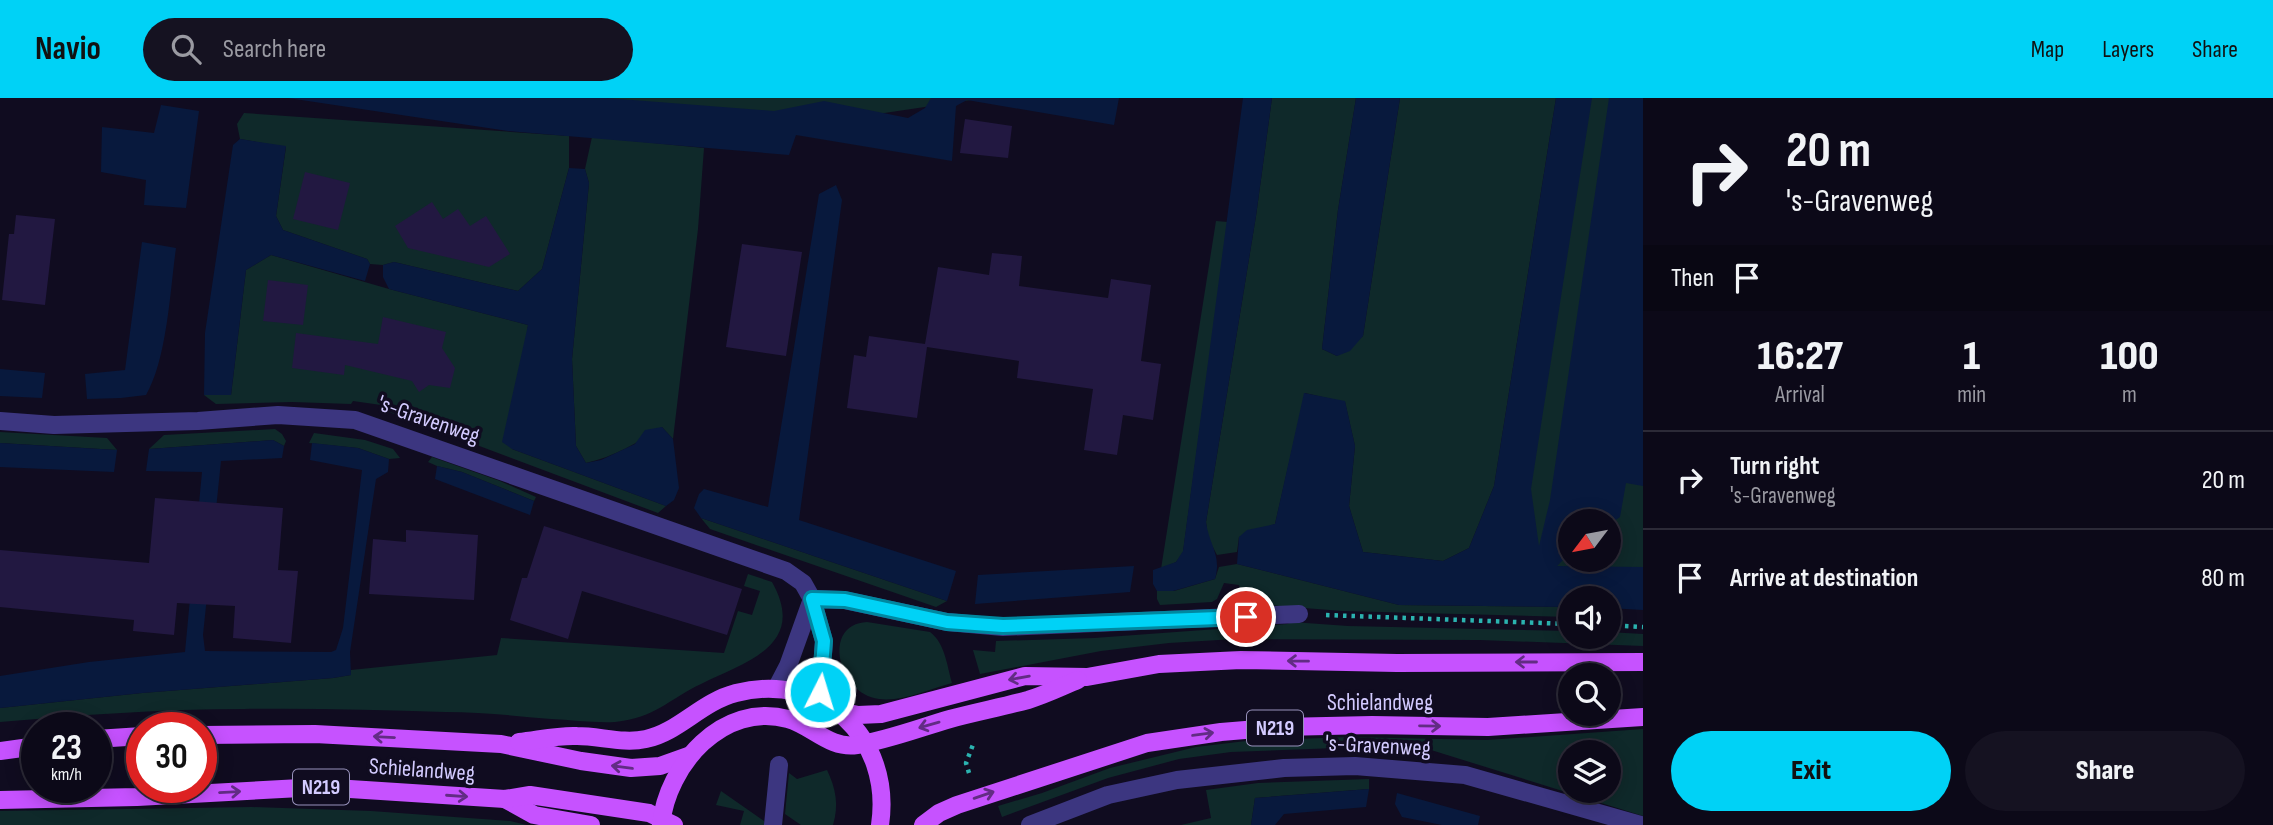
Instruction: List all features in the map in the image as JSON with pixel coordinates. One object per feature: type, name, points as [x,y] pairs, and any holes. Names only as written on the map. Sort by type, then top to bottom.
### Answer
[{"type":"main road","name":"Schielandweg","points":[[831,707],[858,715],[874,715],[1025,676],[1087,677],[1159,664],[1241,660],[1398,663],[1643,662]]},
{"type":"main road","name":"Schielandweg","points":[[866,743],[970,713],[1030,700],[1087,677]]},
{"type":"main road","name":"N219","points":[[666,822],[671,785],[688,756],[716,733],[743,720],[776,689],[811,696],[831,707],[852,725],[866,743],[876,765],[882,789],[880,825]]},
{"type":"main road","name":"Schielandweg","points":[[501,744],[576,736],[623,741],[645,739],[666,732],[703,706],[724,697],[746,691],[776,689]]},
{"type":"main road","name":"N219","points":[[743,720],[766,716],[781,717],[796,721],[830,742],[847,746],[866,743]]},
{"type":"main road","name":"Schielandweg","points":[[923,825],[957,804],[1099,756],[1180,737],[1281,727],[1489,727],[1643,717]]},
{"type":"main road","name":"Schielandweg","points":[[217,735],[315,734],[501,744],[581,761],[631,768],[660,766],[688,756]]},
{"type":"main road","points":[[0,751],[21,748]]},
{"type":"main road","name":"Schielandweg","points":[[0,800],[138,797],[319,787],[505,799],[530,795],[649,813],[666,822]]},
{"type":"main road","name":"Schielandweg","points":[[505,799],[534,815],[591,825]]},
{"type":"street","name":"'s-Gravenweg","points":[[0,421],[54,425],[198,421],[278,415],[355,420],[786,571],[803,583],[812,599],[824,641],[820,692],[831,707]]},
{"type":"street","points":[[776,689],[785,675],[812,599],[845,600],[947,622],[1003,626],[1299,614]]},
{"type":"street","points":[[773,825],[779,765]]},
{"type":"street","name":"'s-Gravenweg","points":[[1030,825],[1108,795],[1177,780],[1284,768],[1355,766],[1465,775],[1641,825]]},
{"type":"path","points":[[1299,614],[1558,624]]},
{"type":"path","points":[[1621,626],[1643,627]]},
{"type":"green space","points":[[506,98],[985,98],[730,136]]},
{"type":"green space","points":[[1272,98],[1356,98],[1338,210],[1322,349],[1337,356],[1363,336],[1400,98],[1556,98],[1494,486],[1469,548],[1443,561],[1363,552],[1349,506],[1355,446],[1345,402],[1305,393],[1275,524],[1239,537],[1237,552],[1217,555],[1208,538],[1206,522],[1256,216]]},
{"type":"green space","points":[[1566,98],[1643,98],[1643,568],[1621,569],[1621,509],[1558,509],[1558,571],[1489,574]]},
{"type":"green space","points":[[244,113],[569,136],[569,168],[542,269],[518,291],[394,262],[370,264],[367,259],[283,230],[276,216],[286,147],[240,139],[237,124]]},
{"type":"green space","points":[[592,137],[704,148],[698,229],[673,439],[662,427],[616,453],[586,463],[576,446],[572,359],[589,183],[585,169]]},
{"type":"green space","points":[[1216,221],[1228,222],[1183,552],[1176,562],[1161,569]]},
{"type":"green space","points":[[271,255],[528,325],[512,449],[666,506],[658,513],[389,412],[388,406],[353,401],[351,404],[216,404],[204,395],[231,395],[246,270]]},
{"type":"green space","points":[[275,429],[286,441],[284,446],[273,440],[149,449],[164,435]]},
{"type":"green space","points":[[0,432],[107,438],[117,450],[0,443]]},
{"type":"green space","points":[[314,433],[365,440],[393,449],[400,458],[389,459],[358,448],[309,443]]},
{"type":"green space","points":[[432,457],[536,497],[534,501],[462,472],[437,466],[428,462]]},
{"type":"green space","points":[[701,518],[947,601],[936,607],[710,529]]},
{"type":"green space","points":[[1237,564],[1399,605],[1558,607],[1558,617],[1342,611],[1252,604],[1244,598],[1239,585],[1224,583],[1217,599],[1212,602],[1160,605],[1157,591],[1174,591],[1215,579],[1219,567]]},
{"type":"green space","points":[[748,574],[772,582],[781,604],[782,622],[777,637],[766,649],[736,668],[651,712],[629,720],[599,722],[472,713],[344,709],[213,709],[112,714],[21,712],[21,720],[0,722],[0,708],[142,693],[333,678],[351,675],[351,670],[497,655],[501,638],[724,653],[738,611],[752,615],[760,591],[744,586]]},
{"type":"green space","points":[[867,622],[930,632],[942,648],[952,683],[897,699],[879,699],[865,694],[853,685],[845,673],[840,659],[840,646],[844,634],[853,626]]},
{"type":"green space","points":[[1292,622],[1348,626],[1558,631],[1558,643],[1235,639],[1101,651],[980,674],[973,650],[995,652],[996,641],[1094,638]]},
{"type":"green space","points":[[1621,633],[1643,634],[1643,646],[1621,645]]},
{"type":"green space","points":[[1643,729],[1643,816],[1601,803],[1621,803],[1621,740],[1558,740],[1558,790],[1415,745],[1231,752],[1179,759],[1108,778],[1002,817],[998,806],[1110,768],[1196,747],[1246,741],[1349,737],[1487,740]]},
{"type":"green space","points":[[827,770],[836,797],[833,825],[801,825],[785,814],[789,773],[797,779]]},
{"type":"green space","points":[[1369,779],[1369,789],[1255,798],[1251,825],[1181,825],[1211,818],[1206,790],[1258,783]]},
{"type":"green space","points":[[721,791],[764,821],[764,825],[740,825],[744,811],[716,805]]},
{"type":"green space","points":[[252,807],[371,811],[510,821],[527,825],[0,825],[0,811]]},
{"type":"water","points":[[288,98],[607,98],[774,111],[824,101],[908,118],[925,108],[931,98],[1119,98],[1114,125],[967,100],[956,106],[952,161],[796,135],[789,155],[508,131]]},
{"type":"water","points":[[1243,98],[1272,98],[1256,216],[1206,522],[1216,556],[1217,571],[1215,579],[1173,591],[1157,591],[1153,584],[1153,570],[1176,562],[1183,551]]},
{"type":"water","points":[[1356,98],[1400,98],[1363,336],[1350,351],[1337,356],[1322,349],[1338,210]]},
{"type":"water","points":[[1556,98],[1592,98],[1531,489],[1539,546],[1550,500],[1609,98],[1643,98],[1643,486],[1626,483],[1621,511],[1621,509],[1558,509],[1557,566],[1558,572],[1621,572],[1621,567],[1643,567],[1643,610],[1621,609],[1621,586],[1558,586],[1558,607],[1399,605],[1237,564],[1239,537],[1247,530],[1275,524],[1304,393],[1345,401],[1355,446],[1349,506],[1363,552],[1443,561],[1469,548],[1494,486]]},
{"type":"water","points":[[161,105],[199,111],[186,208],[144,205],[146,180],[101,172],[102,127],[154,133]]},
{"type":"water","points":[[240,139],[286,146],[276,216],[283,230],[367,259],[370,264],[365,281],[271,255],[246,270],[231,395],[204,395],[205,333],[233,145]]},
{"type":"water","points":[[569,168],[585,169],[589,183],[572,359],[576,446],[586,463],[601,460],[635,444],[645,430],[662,427],[673,439],[679,488],[674,500],[666,506],[512,449],[502,442],[528,325],[389,289],[383,277],[383,265],[394,262],[518,291],[542,269]]},
{"type":"water","points":[[836,185],[842,200],[799,520],[956,571],[947,601],[701,518],[694,508],[704,489],[768,507],[819,194]]},
{"type":"water","points":[[142,242],[176,248],[167,324],[159,363],[146,395],[87,399],[85,374],[125,370]]},
{"type":"water","points":[[0,369],[45,373],[42,398],[0,396]]},
{"type":"water","points":[[273,440],[284,446],[282,458],[221,461],[203,635],[205,651],[336,650],[343,628],[362,470],[310,460],[312,443],[358,448],[389,459],[388,472],[376,479],[350,652],[351,675],[0,708],[0,676],[89,662],[185,652],[202,472],[146,471],[149,449]]},
{"type":"water","points":[[0,443],[117,450],[114,472],[0,467]]},
{"type":"water","points":[[437,466],[462,472],[534,501],[530,515],[435,479]]},
{"type":"water","points":[[1134,566],[1130,592],[975,604],[978,575]]},
{"type":"water","points":[[1369,789],[1366,807],[1284,814],[1275,825],[1251,825],[1255,798]]},
{"type":"water","points":[[1397,793],[1480,816],[1478,825],[1442,825],[1402,817],[1395,804]]},
{"type":"building","points":[[965,119],[1012,126],[1008,158],[960,153]]},
{"type":"building","points":[[305,172],[350,183],[338,230],[293,219]]},
{"type":"building","points":[[432,202],[443,219],[458,209],[470,226],[486,216],[510,254],[489,267],[408,248],[395,226]]},
{"type":"building","points":[[16,215],[55,219],[45,305],[2,300],[9,234],[14,234]]},
{"type":"building","points":[[742,244],[802,252],[786,356],[726,347]]},
{"type":"building","points":[[992,253],[1022,256],[1019,286],[1108,298],[1111,279],[1151,285],[1141,361],[1161,364],[1153,420],[1123,415],[1117,455],[1084,450],[1093,389],[1017,378],[1019,361],[927,347],[917,418],[847,408],[854,355],[866,357],[869,336],[925,344],[938,267],[989,275]]},
{"type":"building","points":[[268,280],[308,285],[303,325],[263,321]]},
{"type":"building","points":[[383,317],[446,332],[442,348],[455,368],[450,388],[429,385],[419,392],[412,381],[345,365],[344,375],[292,368],[296,333],[378,344]]},
{"type":"building","points":[[155,498],[283,508],[278,570],[298,571],[291,643],[233,638],[235,606],[177,603],[174,635],[133,631],[134,620],[0,607],[0,550],[149,563]]},
{"type":"building","points":[[544,526],[742,589],[727,635],[582,591],[568,639],[510,620],[522,578],[527,578]]},
{"type":"building","points":[[406,530],[478,535],[474,600],[369,594],[373,539],[406,542]]},
{"type":"route","points":[[820,692],[824,641],[812,599],[845,600],[947,622],[1003,626],[1246,617]]}]
